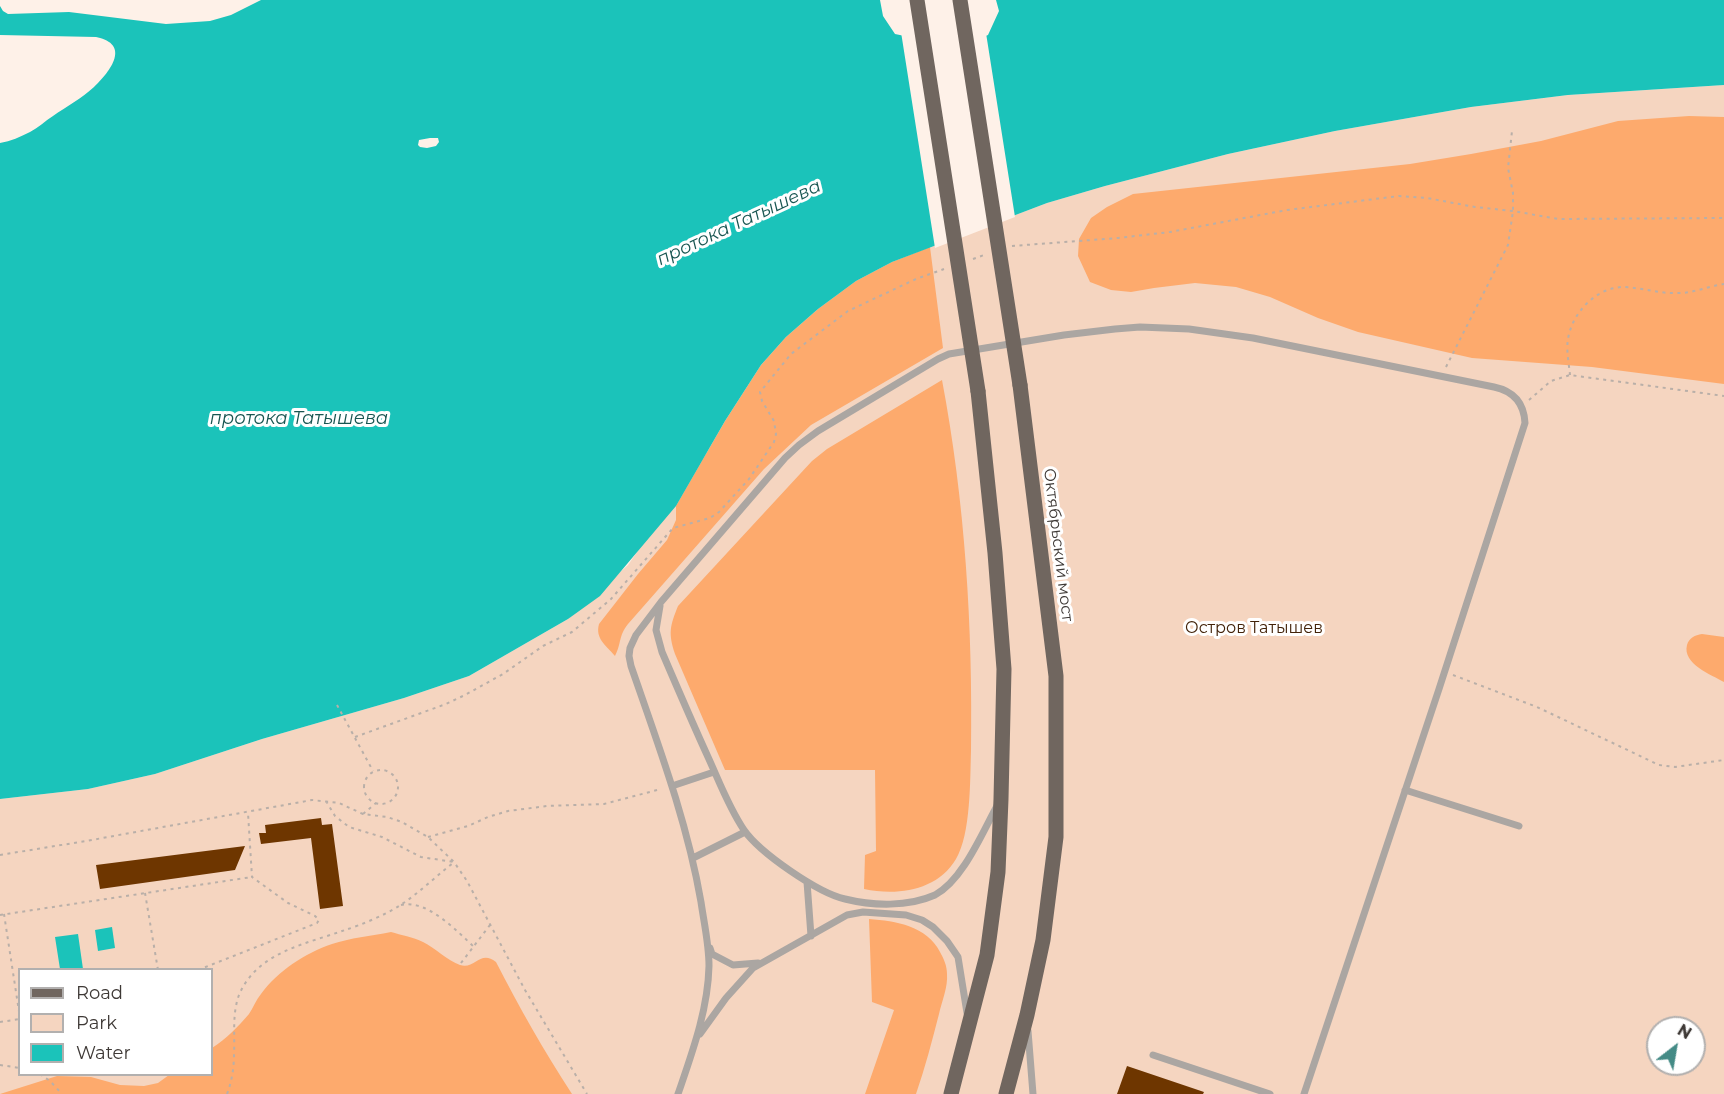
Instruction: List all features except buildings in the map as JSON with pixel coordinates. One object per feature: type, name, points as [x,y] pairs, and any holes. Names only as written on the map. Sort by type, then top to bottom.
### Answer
[{"type":"main road","points":[[917,0],[978,391],[995,553],[1004,669],[998,872],[987,955],[951,1094]]},
{"type":"main road","name":"Октябрьский мост","points":[[960,0],[1020,385],[1056,676],[1056,837],[1043,940],[1027,1015],[1006,1094]]},
{"type":"lane","points":[[678,1094],[697,1038],[707,987],[708,943],[693,858],[629,656],[633,639],[661,602],[793,450],[818,431],[938,359],[949,354],[1064,335],[1115,329],[1164,327],[1253,338],[1501,388],[1512,395],[1522,407],[1526,423],[1304,1094]]},
{"type":"lane","points":[[661,602],[656,622],[657,637],[662,652],[714,772],[745,832],[775,860],[807,882],[843,899],[864,902],[896,904],[936,894],[957,875],[1001,799]]},
{"type":"lane","points":[[672,786],[714,772]]},
{"type":"lane","points":[[1405,790],[1519,826]]},
{"type":"lane","points":[[693,858],[745,832]]},
{"type":"lane","points":[[807,882],[811,936]]},
{"type":"lane","points":[[697,1038],[726,998],[753,968],[847,915],[863,912],[906,915],[922,920],[941,935],[958,957],[969,1028]]},
{"type":"lane","points":[[708,943],[712,954],[733,965],[760,963]]},
{"type":"lane","points":[[1027,1015],[1033,1094]]},
{"type":"lane","points":[[1153,1055],[1258,1092],[1270,1094]]},
{"type":"path","points":[[1442,375],[1508,245],[1513,211],[1513,193],[1508,168],[1512,131]]},
{"type":"path","points":[[1513,211],[1558,219],[1724,218]]},
{"type":"path","points":[[1570,375],[1567,340],[1575,317],[1585,304],[1605,291],[1623,287],[1662,293],[1682,293],[1724,284]]},
{"type":"path","points":[[1522,407],[1536,392],[1551,381],[1570,375],[1724,396]]},
{"type":"path","points":[[1445,672],[1537,707],[1659,765],[1675,767],[1724,760]]},
{"type":"path","points":[[337,705],[373,771]]},
{"type":"path","points":[[386,770],[396,778],[397,792],[389,802],[376,803],[366,795],[364,782],[373,771],[386,770]]},
{"type":"path","points":[[428,837],[468,826],[508,811],[547,806],[603,804],[672,786]]},
{"type":"path","points":[[326,800],[335,816],[349,827],[382,837],[421,857],[454,862]]},
{"type":"path","points":[[0,855],[299,801],[326,800],[344,804],[363,814],[387,817],[402,822],[428,837],[454,862],[467,881],[525,990],[587,1094]]},
{"type":"path","points":[[363,814],[376,803]]},
{"type":"path","points":[[248,812],[252,877]]},
{"type":"path","points":[[228,1094],[234,1065],[236,1004],[243,987],[255,972],[272,957],[288,949],[357,926],[399,906],[454,862]]},
{"type":"path","points":[[18,1007],[2,915],[252,877],[288,903],[319,919],[318,922],[201,968]]},
{"type":"path","points":[[145,893],[158,968]]},
{"type":"path","points":[[399,906],[409,904],[426,910],[444,920],[474,946]]},
{"type":"path","points":[[461,963],[490,925]]},
{"type":"path","points":[[0,1022],[18,1018]]},
{"type":"path","points":[[0,1065],[18,1068]]},
{"type":"path","points":[[42,1076],[62,1094]]},
{"type":"green space","name":"Остров Татышев","points":[[1724,85],[1724,1094],[0,1094],[0,799],[88,789],[155,774],[469,676],[568,619],[628,565],[699,463],[818,309],[856,281],[892,262],[1047,203],[1228,154],[1335,131],[1471,107],[1568,95]]},
{"type":"shaded area","points":[[1689,116],[1724,117],[1724,384],[1592,367],[1472,358],[1358,332],[1270,297],[1236,287],[1195,283],[1131,292],[1111,290],[1090,282],[1078,256],[1079,239],[1091,218],[1133,194],[1410,164],[1541,141],[1618,121]]},
{"type":"shaded area","points":[[930,247],[943,348],[811,425],[764,469],[628,624],[615,656],[600,638],[599,624],[667,540],[676,520],[676,506],[725,421],[761,365],[786,337],[818,309],[856,281],[892,262]]},
{"type":"shaded area","points":[[942,380],[957,472],[969,611],[971,751],[967,821],[965,836],[956,859],[938,878],[915,889],[877,891],[864,889],[865,855],[876,851],[875,770],[725,770],[675,654],[671,630],[678,606],[812,461],[827,449]]},
{"type":"shaded area","points":[[1702,634],[1724,637],[1724,682],[1699,668],[1689,658],[1688,643],[1693,637]]},
{"type":"shaded area","points":[[869,919],[900,923],[919,931],[934,943],[946,965],[946,989],[916,1094],[865,1094],[894,1010],[872,1002]]},
{"type":"shaded area","points":[[391,932],[423,942],[460,965],[470,965],[486,958],[496,962],[532,1029],[572,1094],[0,1094],[57,1076],[91,1077],[120,1085],[144,1086],[158,1083],[168,1076],[213,1076],[213,1047],[241,1024],[259,996],[284,970],[312,952],[353,939]]},
{"type":"water","name":"протока Татышева","points":[[261,0],[880,0],[883,16],[895,34],[958,47],[988,35],[999,11],[996,0],[1724,0],[1724,85],[1568,95],[1471,107],[1335,131],[1228,154],[1047,203],[892,262],[856,281],[818,309],[786,337],[761,365],[725,421],[676,506],[600,596],[568,619],[469,676],[404,698],[262,739],[155,774],[88,789],[0,799],[0,143],[33,130],[89,91],[111,66],[115,59],[115,52],[113,46],[107,41],[96,37],[0,35],[0,6],[8,14],[69,12],[166,24],[210,21],[231,15]],"holes":[[[438,138],[439,142],[436,146],[427,148],[418,145],[419,140]]]},
{"type":"water","points":[[112,927],[115,948],[98,951],[95,930]]},
{"type":"water","points":[[78,934],[83,968],[60,968],[55,937]]},
{"type":"pier","points":[[901,32],[958,44],[986,33],[1015,217],[935,248]]}]
